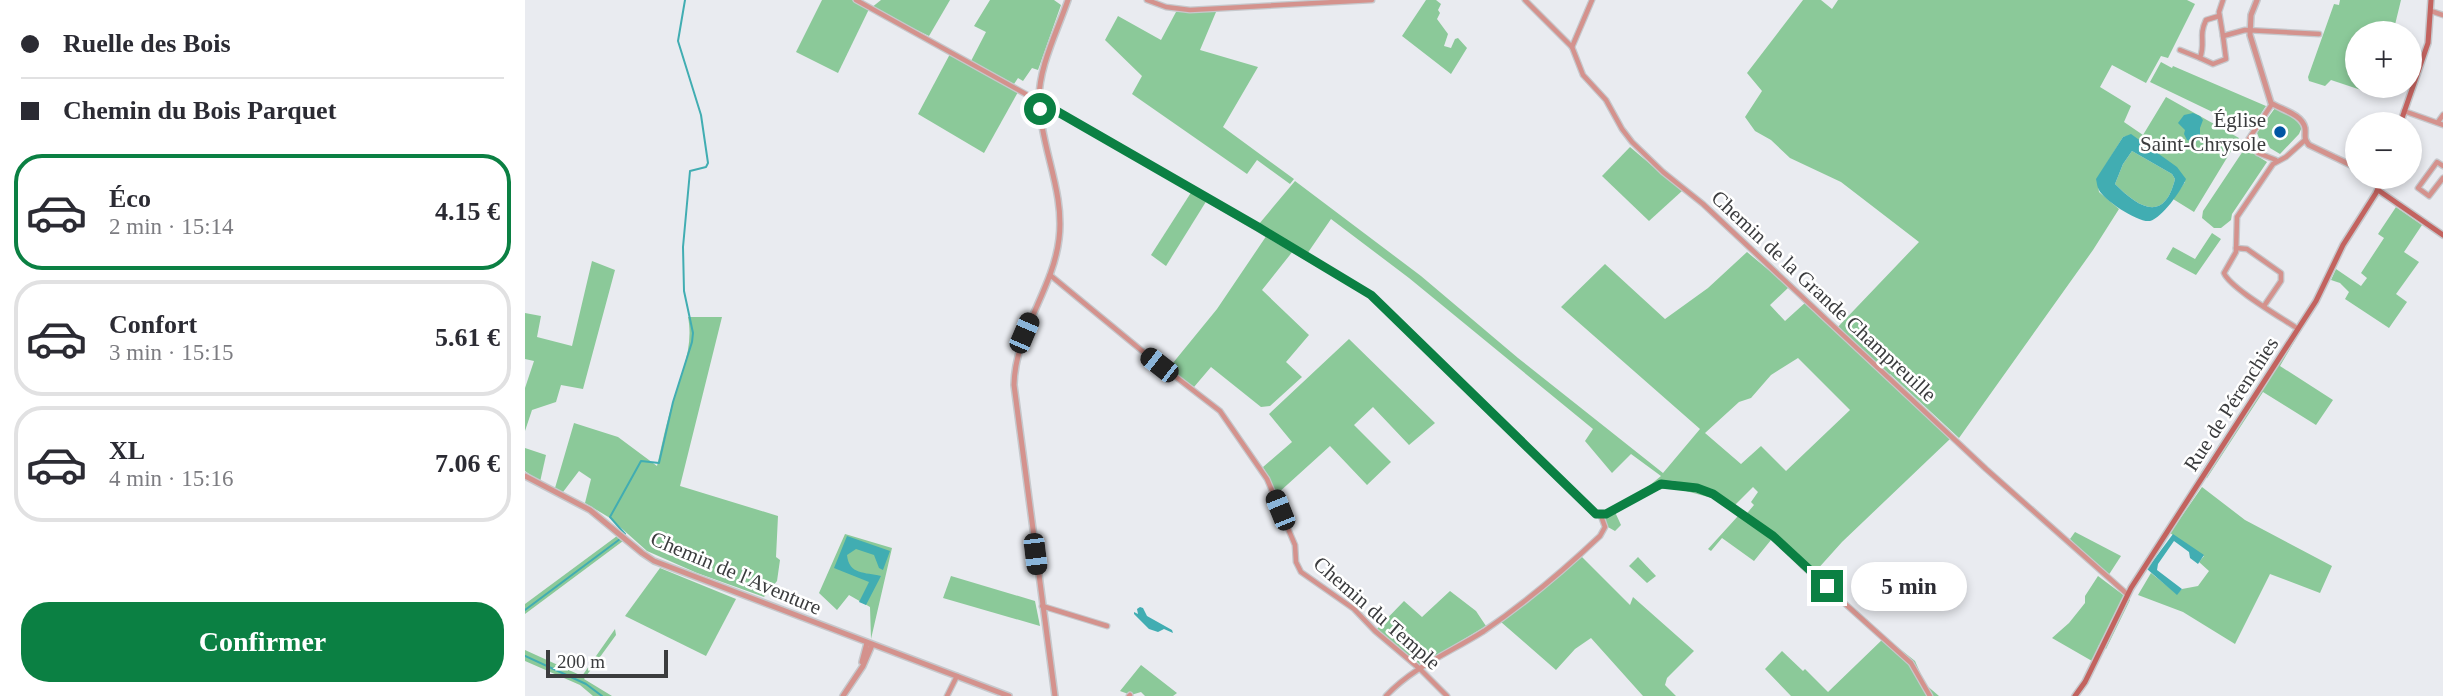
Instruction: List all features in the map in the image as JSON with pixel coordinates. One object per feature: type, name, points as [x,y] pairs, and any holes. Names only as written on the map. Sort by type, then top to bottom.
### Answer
[{"type":"main road","points":[[2404,111],[2426,48],[2431,0]]},
{"type":"main road","points":[[2387,189],[2391,198]]},
{"type":"main road","points":[[2378,190],[2443,235]]},
{"type":"main road","name":"Rue de Pérenchies","points":[[2073,696],[2102,648],[2127,594],[2324,288],[2344,242],[2378,190]]},
{"type":"street","points":[[856,0],[1269,233],[1376,300],[1587,507],[1601,516],[1605,527],[1600,536],[1555,576],[1487,628],[1420,669],[1386,696]]},
{"type":"street","points":[[1053,696],[1014,382],[1020,345],[1049,275],[1058,245],[1060,217],[1039,101],[1044,69],[1068,0]]},
{"type":"street","points":[[1147,0],[1166,7],[1190,10],[1372,0]]},
{"type":"street","name":"Chemin de la Grande Champreuille","points":[[1525,0],[1572,47],[1586,79],[1606,100],[1622,129],[1642,153],[1703,204],[1986,468],[2127,594]]},
{"type":"street","points":[[1572,47],[1592,0]]},
{"type":"street","points":[[2180,50],[2213,64],[2226,59],[2219,16],[2223,0]]},
{"type":"street","points":[[2257,0],[2251,15],[2250,30],[2272,104],[2300,118],[2305,128],[2305,140],[2309,145],[2345,162]]},
{"type":"street","points":[[2431,11],[2443,15]]},
{"type":"street","points":[[2200,58],[2204,47],[2201,30],[2206,20],[2219,16]]},
{"type":"street","points":[[2223,36],[2250,30],[2319,34]]},
{"type":"street","points":[[2272,104],[2248,141],[2258,153],[2277,160]]},
{"type":"street","points":[[2404,111],[2441,124],[2443,115]]},
{"type":"street","points":[[2298,329],[2224,276],[2224,272],[2235,254],[2236,219],[2270,167],[2305,140]]},
{"type":"street","points":[[2443,166],[2437,162],[2418,188],[2429,196],[2443,178]]},
{"type":"street","points":[[2236,248],[2247,249],[2281,273],[2281,281],[2264,306]]},
{"type":"street","name":"Chemin du Temple","points":[[1049,275],[1220,411],[1267,479],[1295,545],[1296,562],[1301,572],[1351,606],[1447,696]]},
{"type":"street","name":"Chemin de l'Aventure","points":[[525,476],[590,510],[654,561],[1009,696]]},
{"type":"street","points":[[1601,516],[1661,484],[1710,492],[1776,538],[1911,663],[1930,696]]},
{"type":"street","points":[[1042,606],[1107,626]]},
{"type":"street","points":[[843,696],[861,668],[870,644]]},
{"type":"street","points":[[947,696],[957,676]]},
{"type":"green space","points":[[822,0],[852,0],[869,9],[838,73],[796,52]]},
{"type":"green space","points":[[881,0],[950,0],[929,36],[871,8]]},
{"type":"green space","points":[[990,0],[1054,0],[1061,5],[1038,70],[1032,68],[1023,81],[1018,78],[1014,84],[971,61],[986,32],[974,26]]},
{"type":"green space","points":[[1426,0],[1436,0],[1441,4],[1437,19],[1448,34],[1444,46],[1451,48],[1458,38],[1467,48],[1451,74],[1402,36]]},
{"type":"green space","points":[[1803,0],[1821,0],[1832,9],[1838,0],[2187,0],[2195,4],[2168,58],[2161,56],[2146,83],[2112,65],[2100,87],[2131,106],[2124,122],[2143,135],[2166,97],[2239,138],[2194,212],[2173,199],[2185,182],[2131,135],[2123,137],[2097,179],[2099,192],[2119,209],[2093,250],[1959,438],[1890,374],[1886,377],[1950,439],[1842,542],[1815,572],[1809,568],[1805,572],[1791,557],[1794,553],[1775,535],[1754,561],[1722,538],[1711,551],[1708,549],[1738,516],[1743,518],[1754,505],[1751,502],[1758,492],[1753,487],[1730,510],[1712,498],[1671,487],[1658,490],[1615,512],[1621,525],[1615,531],[1606,526],[1603,513],[1633,499],[1661,476],[1631,454],[1612,473],[1585,441],[1593,429],[1409,278],[1331,219],[1307,254],[1259,224],[1295,181],[1421,276],[1518,358],[1663,473],[1700,429],[1561,307],[1605,264],[1665,319],[1708,288],[1747,252],[1789,287],[1770,305],[1785,321],[1806,302],[1835,330],[1919,242],[1841,182],[1790,158],[1771,140],[1755,131],[1745,117],[1762,91],[1747,73]],"holes":[[[1798,358],[1850,410],[1786,471],[1761,446],[1741,464],[1705,433],[1739,402],[1751,398],[1771,375]]]},
{"type":"green space","points":[[2340,0],[2401,0],[2396,21],[2345,21],[2345,85],[2331,80],[2325,86],[2309,81],[2308,77],[2334,4],[2339,5]]},
{"type":"green space","points":[[1176,12],[1216,12],[1200,50],[1258,67],[1223,127],[1294,179],[1290,184],[1257,160],[1247,174],[1132,94],[1142,76],[1105,40],[1118,16],[1161,40]]},
{"type":"green space","points":[[950,54],[1018,92],[984,153],[918,114]]},
{"type":"green space","points":[[2161,62],[2266,106],[2250,130],[2150,82]]},
{"type":"green space","points":[[2275,108],[2291,115],[2302,127],[2280,154],[2270,148],[2266,140],[2259,138],[2257,133]]},
{"type":"green space","points":[[2247,145],[2251,152],[2267,162],[2232,214],[2231,220],[2221,228],[2214,228],[2202,218],[2203,211]]},
{"type":"green space","points":[[1630,147],[1682,191],[1649,221],[1602,176]]},
{"type":"green space","points":[[2132,151],[2172,174],[2175,179],[2164,202],[2157,206],[2141,204],[2115,184]]},
{"type":"green space","points":[[1192,191],[1207,200],[1166,266],[1151,255]]},
{"type":"green space","points":[[2396,207],[2422,225],[2404,252],[2419,262],[2396,294],[2407,302],[2389,328],[2345,299],[2349,292],[2340,283],[2331,280],[2336,269],[2361,286],[2367,278],[2361,273],[2384,238],[2378,234]]},
{"type":"green space","points":[[2212,233],[2221,239],[2196,275],[2166,259],[2173,247],[2195,259]]},
{"type":"green space","points":[[1267,235],[1293,251],[1262,290],[1309,335],[1286,362],[1302,377],[1270,406],[1261,407],[1211,367],[1194,387],[1168,369],[1217,309]]},
{"type":"green space","points":[[592,261],[615,270],[583,389],[561,385],[556,402],[532,410],[525,431],[525,388],[534,361],[525,359],[525,313],[541,316],[537,337],[572,346]]},
{"type":"green space","points":[[688,317],[722,317],[680,486],[778,516],[776,557],[780,560],[777,581],[764,597],[697,573],[647,551],[610,518],[585,503],[591,479],[579,471],[563,492],[555,488],[574,423],[618,437],[657,466],[688,350]]},
{"type":"green space","points":[[2292,333],[2297,337],[2280,366],[2333,400],[2316,425],[2263,392],[2207,478],[2200,474]]},
{"type":"green space","points":[[1349,339],[1435,423],[1409,445],[1373,407],[1354,425],[1391,462],[1367,485],[1330,446],[1277,494],[1263,467],[1292,442],[1269,414]]},
{"type":"green space","points":[[525,448],[546,455],[540,482],[525,471]]},
{"type":"green space","points":[[2202,487],[2245,520],[2332,566],[2320,593],[2270,574],[2235,644],[2183,612],[2138,595],[2151,573],[2177,594],[2182,589],[2198,586],[2209,571],[2199,562],[2204,556],[2170,533]]},
{"type":"green space","points":[[2075,532],[2121,556],[2108,576],[2070,539]]},
{"type":"green space","points":[[845,534],[892,548],[871,639],[870,607],[849,595],[837,610],[819,593]]},
{"type":"green space","points":[[617,536],[623,541],[525,614],[525,604]]},
{"type":"green space","points":[[1581,556],[1630,605],[1633,597],[1694,651],[1667,678],[1665,685],[1676,696],[1643,696],[1591,638],[1575,649],[1556,670],[1501,622]]},
{"type":"green space","points":[[1638,557],[1656,576],[1647,583],[1629,566]]},
{"type":"green space","points":[[660,568],[736,599],[706,656],[625,616]]},
{"type":"green space","points":[[951,576],[1035,601],[1040,626],[943,598]]},
{"type":"green space","points":[[2098,576],[2130,600],[2106,649],[2099,645],[2092,661],[2052,638],[2085,603],[2085,596]]},
{"type":"green space","points":[[1450,591],[1476,611],[1486,626],[1426,662],[1419,664],[1376,630],[1404,601],[1422,617]]},
{"type":"green space","points":[[615,629],[616,635],[584,679],[612,696],[593,696],[580,685],[525,661],[525,650],[582,676]]},
{"type":"green space","points":[[1885,637],[1915,661],[1925,684],[1939,696],[1791,696],[1765,669],[1782,651],[1828,692]]},
{"type":"green space","points":[[1141,665],[1177,693],[1173,696],[1145,696],[1141,692],[1131,695],[1120,691]]},
{"type":"water","points":[[2193,113],[2203,120],[2200,138],[2196,142],[2187,140],[2185,130],[2178,123],[2184,115]]},
{"type":"water","points":[[2131,134],[2177,167],[2186,179],[2165,210],[2150,221],[2122,210],[2098,188],[2096,179],[2123,137]],"holes":[[[2132,151],[2172,174],[2175,179],[2170,193],[2164,202],[2157,206],[2141,204],[2115,184]]]},
{"type":"water","points":[[2173,534],[2204,555],[2198,564],[2190,558],[2189,552],[2174,541],[2158,564],[2157,570],[2182,589],[2177,595],[2147,569]]},
{"type":"water","points":[[847,536],[890,551],[883,570],[879,568],[874,555],[856,549],[847,555],[854,569],[881,576],[866,605],[859,602],[869,582],[834,568]]},
{"type":"water","points":[[1140,607],[1147,616],[1173,633],[1164,629],[1158,632],[1149,629],[1134,614],[1138,614],[1137,609]]},
{"type":"waterway","points":[[625,534],[610,517],[641,461],[659,463],[673,402],[692,342],[693,333],[684,291],[683,247],[690,171],[706,167],[708,163],[701,115],[678,41],[685,0]]},
{"type":"waterway","points":[[525,610],[620,539]]},
{"type":"waterway","points":[[525,656],[586,684],[602,696]]},
{"type":"place","name":"Église Saint-Chrysole","points":[[2280,132]]},
{"type":"route","points":[[1040,109],[1039,101],[1371,295],[1596,514],[1606,514],[1659,485],[1672,484],[1703,490],[1713,494],[1773,536],[1827,586]]}]
